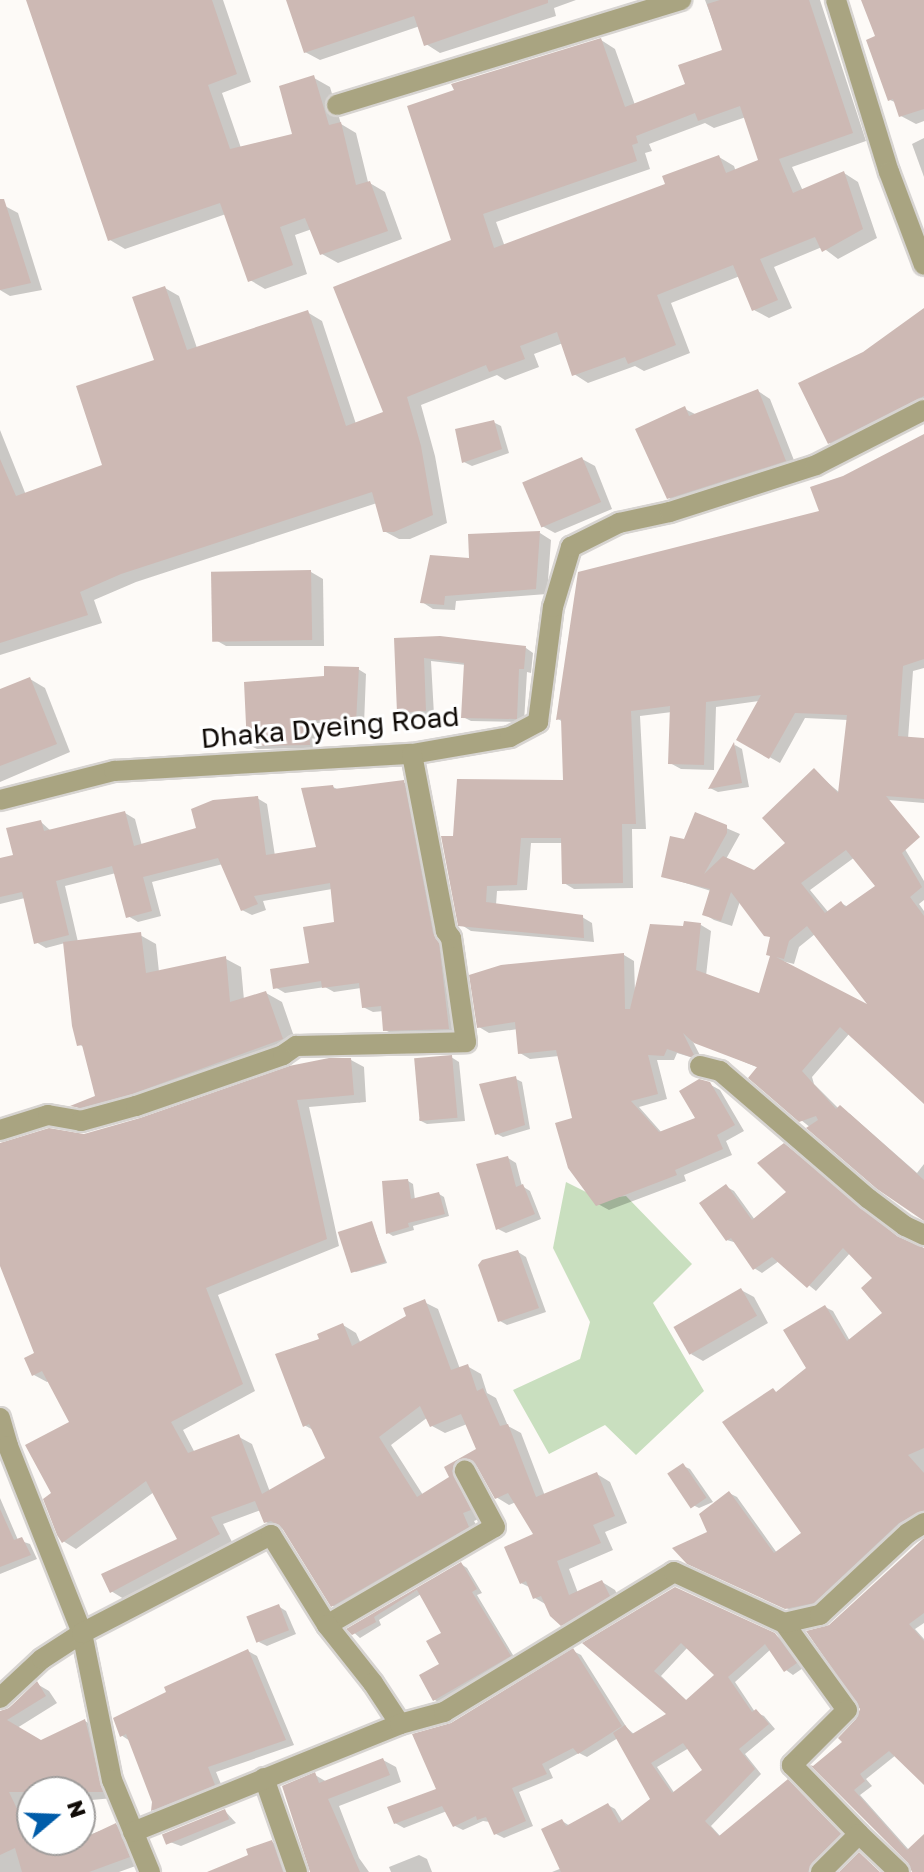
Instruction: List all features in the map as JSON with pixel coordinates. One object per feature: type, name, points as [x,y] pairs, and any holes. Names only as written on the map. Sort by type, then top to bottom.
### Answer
[{"type":"street","points":[[337,105],[681,0]]},
{"type":"street","points":[[836,0],[889,172],[924,265]]},
{"type":"street","name":"Dhaka Dyeing Road","points":[[0,800],[114,771],[412,754],[510,737],[538,722],[553,607],[571,547],[619,523],[670,512],[816,465],[924,410]]},
{"type":"street","points":[[0,1130],[48,1115],[81,1121],[136,1106],[283,1055],[296,1046],[466,1042],[451,938],[446,931],[412,754]]},
{"type":"street","points":[[700,1066],[720,1071],[869,1199],[905,1226],[924,1235]]},
{"type":"street","points":[[0,1418],[8,1446],[82,1633],[112,1780],[150,1872]]},
{"type":"street","points":[[327,1625],[495,1527],[465,1471]]},
{"type":"street","points":[[784,1623],[820,1615],[908,1533],[924,1523]]},
{"type":"street","points":[[0,1698],[42,1659],[82,1633],[271,1535],[327,1625],[400,1724]]},
{"type":"street","points":[[133,1832],[400,1724],[444,1712],[674,1572],[784,1623],[847,1710],[792,1765],[899,1872]]},
{"type":"street","points":[[264,1778],[297,1872]]},
{"type":"street","points":[[821,1872],[859,1834]]},
{"type":"shaded area","points":[[566,1182],[600,1199],[626,1196],[692,1264],[653,1303],[704,1391],[636,1455],[605,1425],[549,1454],[513,1390],[580,1359],[590,1322],[553,1248]]},
{"type":"building","points":[[26,0],[212,0],[237,74],[208,85],[230,149],[292,134],[279,86],[314,75],[329,125],[341,122],[356,185],[370,181],[388,231],[320,255],[305,218],[280,227],[293,265],[248,282],[220,203],[108,241]]},
{"type":"building","points":[[286,0],[548,0],[548,3],[424,46],[414,16],[304,53]]},
{"type":"building","points":[[720,0],[809,0],[853,133],[779,159],[793,193],[844,171],[863,229],[822,252],[815,237],[760,259],[778,300],[752,311],[733,265],[657,295],[676,345],[628,364],[625,357],[572,376],[557,332],[520,346],[525,359],[489,372],[486,365],[407,397],[421,446],[433,515],[394,532],[383,532],[372,492],[121,574],[80,592],[88,615],[0,643],[0,459],[16,496],[102,465],[76,386],[154,360],[132,297],[165,286],[187,350],[308,310],[346,426],[383,412],[333,287],[451,240],[407,106],[454,90],[451,84],[601,38],[625,107],[685,84],[678,65],[722,50],[707,4]],"holes":[[[740,106],[758,160],[726,173],[719,155],[662,176],[665,184],[494,248],[483,214],[637,161],[632,145],[638,143],[636,136],[695,113],[698,121]]]},
{"type":"building","points":[[861,0],[924,0],[924,109],[899,117],[893,99],[888,101],[866,40],[875,36]]},
{"type":"building","points":[[0,199],[4,199],[31,283],[0,290]]},
{"type":"building","points":[[924,308],[924,396],[828,444],[798,383],[863,352]]},
{"type":"building","points":[[758,389],[786,461],[667,499],[635,429],[685,406],[689,416]]},
{"type":"building","points":[[494,420],[502,449],[462,463],[455,429]]},
{"type":"building","points":[[924,434],[924,659],[903,666],[898,736],[924,738],[924,799],[886,796],[920,837],[902,853],[922,887],[910,897],[924,916],[924,1104],[840,1027],[802,1071],[836,1109],[840,1105],[924,1180],[924,1221],[877,1189],[806,1128],[818,1120],[816,1116],[799,1122],[748,1078],[757,1067],[694,1043],[683,1033],[694,1055],[691,1057],[667,1049],[664,1056],[648,1055],[658,1094],[631,1101],[659,1132],[695,1118],[679,1091],[699,1079],[710,1082],[735,1125],[717,1135],[723,1149],[675,1170],[677,1175],[596,1206],[568,1168],[555,1123],[572,1118],[556,1050],[518,1054],[515,1022],[477,1028],[469,975],[501,965],[624,953],[625,1009],[630,1009],[650,924],[683,926],[684,921],[701,923],[696,970],[759,993],[770,956],[766,955],[770,937],[764,936],[731,892],[721,921],[702,915],[710,889],[661,877],[670,836],[684,839],[695,812],[727,825],[727,833],[704,874],[723,856],[754,870],[785,843],[762,818],[814,768],[838,793],[847,715],[795,713],[769,759],[736,740],[761,695],[706,702],[704,765],[668,764],[670,706],[631,711],[636,824],[622,824],[623,883],[562,884],[561,838],[521,838],[517,885],[487,886],[486,902],[583,915],[584,938],[458,926],[441,836],[453,836],[457,779],[563,780],[561,719],[556,720],[578,572],[819,511],[810,487],[843,476]],"holes":[[[846,850],[875,886],[845,907],[841,901],[825,913],[801,883]],[[807,926],[867,1004],[776,957],[784,959],[789,941]]]},
{"type":"building","points":[[582,457],[601,502],[541,528],[522,482]]},
{"type":"building","points":[[540,531],[536,589],[445,596],[444,605],[420,603],[430,555],[469,558],[468,534]]},
{"type":"building","points":[[311,570],[312,640],[212,642],[211,572]]},
{"type":"building","points":[[440,636],[526,646],[524,669],[519,669],[517,719],[461,718],[464,663],[424,658],[426,711],[397,713],[394,638]]},
{"type":"building","points":[[324,666],[359,667],[356,722],[309,720],[310,745],[247,746],[244,682],[324,676]]},
{"type":"building","points":[[30,677],[57,744],[0,766],[0,689]]},
{"type":"building","points":[[734,742],[742,783],[708,789]]},
{"type":"building","points":[[404,780],[433,933],[439,943],[449,1029],[383,1031],[381,1006],[362,1008],[359,983],[322,988],[321,981],[273,989],[270,969],[309,963],[303,927],[334,922],[330,883],[254,896],[258,904],[241,911],[218,858],[143,877],[152,911],[126,918],[112,866],[56,881],[69,935],[34,944],[22,892],[0,897],[0,858],[13,855],[6,828],[41,820],[44,831],[125,811],[134,846],[196,828],[191,809],[213,800],[258,796],[266,855],[316,847],[301,788],[333,785],[334,789]]},
{"type":"building","points":[[141,932],[146,973],[226,956],[230,1002],[266,991],[283,1039],[132,1094],[80,1108],[70,1106],[95,1096],[82,1045],[77,1046],[72,1026],[63,942]]},
{"type":"building","points":[[452,1055],[457,1118],[420,1121],[414,1058]]},
{"type":"building","points":[[329,1058],[351,1058],[354,1095],[297,1100],[327,1239],[206,1288],[243,1384],[171,1422],[188,1453],[239,1434],[262,1494],[325,1458],[309,1424],[303,1427],[275,1354],[319,1339],[317,1334],[343,1323],[352,1346],[406,1316],[403,1308],[425,1299],[451,1370],[468,1364],[477,1391],[483,1388],[500,1426],[508,1424],[536,1497],[597,1472],[615,1516],[593,1525],[601,1543],[557,1561],[569,1595],[602,1580],[610,1596],[561,1626],[550,1616],[541,1596],[533,1599],[526,1581],[520,1584],[504,1547],[533,1534],[508,1493],[495,1499],[476,1465],[466,1458],[458,1460],[452,1471],[471,1510],[463,1513],[469,1527],[331,1607],[282,1528],[271,1521],[264,1523],[255,1501],[211,1517],[220,1534],[110,1593],[101,1574],[177,1539],[146,1481],[62,1543],[57,1535],[43,1499],[51,1493],[25,1445],[69,1422],[42,1371],[32,1376],[24,1358],[34,1353],[0,1266],[0,1143],[49,1128],[84,1134],[140,1118],[289,1066]],"holes":[[[420,1406],[430,1427],[461,1414],[476,1449],[444,1467],[449,1477],[417,1497],[379,1437]]]},
{"type":"building","points":[[516,1076],[525,1125],[495,1135],[479,1084]]},
{"type":"building","points":[[784,1143],[897,1236],[924,1248],[924,1448],[908,1455],[924,1473],[924,1510],[899,1523],[814,1603],[785,1609],[687,1564],[672,1548],[707,1532],[699,1514],[729,1491],[774,1553],[801,1533],[722,1422],[773,1388],[776,1392],[806,1368],[783,1330],[825,1305],[847,1341],[882,1313],[861,1288],[872,1278],[843,1248],[807,1288],[772,1257],[753,1270],[731,1238],[726,1241],[699,1203],[726,1184],[752,1220],[786,1192],[757,1163]]},
{"type":"building","points":[[508,1156],[516,1187],[523,1184],[535,1214],[496,1230],[476,1164]]},
{"type":"building","points":[[408,1179],[411,1199],[439,1192],[445,1214],[408,1223],[409,1227],[386,1234],[382,1181]]},
{"type":"building","points":[[372,1221],[385,1262],[351,1273],[338,1232]]},
{"type":"building","points":[[518,1250],[539,1308],[498,1322],[478,1265],[482,1260]]},
{"type":"building","points":[[741,1288],[757,1316],[689,1355],[673,1327]]},
{"type":"building","points":[[683,1463],[706,1498],[691,1508],[667,1474]]},
{"type":"building","points":[[0,1509],[14,1540],[22,1537],[31,1555],[0,1567]]},
{"type":"building","points":[[924,1538],[924,1613],[909,1624],[924,1641],[924,1785],[889,1751],[860,1774],[865,1781],[854,1790],[907,1850],[924,1834],[924,1872],[912,1872],[908,1863],[810,1765],[813,1766],[842,1742],[838,1738],[856,1719],[860,1709],[806,1631],[829,1625]]},
{"type":"building","points":[[461,1562],[477,1589],[472,1592],[511,1656],[433,1701],[419,1675],[439,1664],[426,1641],[441,1633],[417,1590],[374,1617],[376,1622],[352,1635],[346,1629]]},
{"type":"building","points":[[675,1587],[775,1633],[797,1663],[784,1672],[765,1644],[728,1677],[752,1712],[756,1709],[769,1724],[739,1749],[755,1769],[705,1821],[719,1836],[788,1779],[841,1834],[812,1863],[808,1872],[561,1872],[541,1829],[562,1819],[566,1826],[608,1803],[619,1823],[650,1799],[613,1733],[625,1725],[632,1734],[666,1714],[582,1643]],"holes":[[[681,1643],[714,1675],[686,1700],[654,1671]],[[683,1743],[702,1770],[672,1793],[651,1763]]]},
{"type":"building","points":[[279,1604],[289,1630],[256,1643],[246,1617]]},
{"type":"building","points":[[573,1648],[622,1726],[578,1754],[573,1748],[542,1764],[547,1774],[512,1788],[526,1821],[494,1835],[486,1817],[477,1820],[476,1816],[453,1827],[442,1806],[394,1824],[387,1807],[436,1789],[412,1734],[451,1723]]},
{"type":"building","points":[[248,1649],[286,1740],[208,1767],[215,1785],[151,1811],[152,1802],[126,1734],[120,1737],[113,1718],[166,1692],[164,1687]]},
{"type":"building","points":[[37,1681],[46,1696],[7,1720],[41,1740],[85,1719],[103,1792],[96,1792],[96,1776],[16,1776],[16,1792],[9,1792],[16,1807],[16,1851],[15,1848],[0,1855],[0,1711],[9,1708]]},
{"type":"building","points":[[383,1758],[390,1775],[328,1799],[360,1872],[310,1872],[282,1786],[315,1772],[319,1783]]},
{"type":"building","points":[[225,1809],[229,1819],[166,1845],[162,1834]]},
{"type":"building","points":[[116,1823],[130,1857],[89,1872],[22,1872],[17,1856],[96,1856],[96,1832]]},
{"type":"building","points":[[272,1840],[283,1872],[207,1872],[248,1855],[246,1849]]},
{"type":"building","points":[[859,1852],[880,1872],[839,1872]]}]
